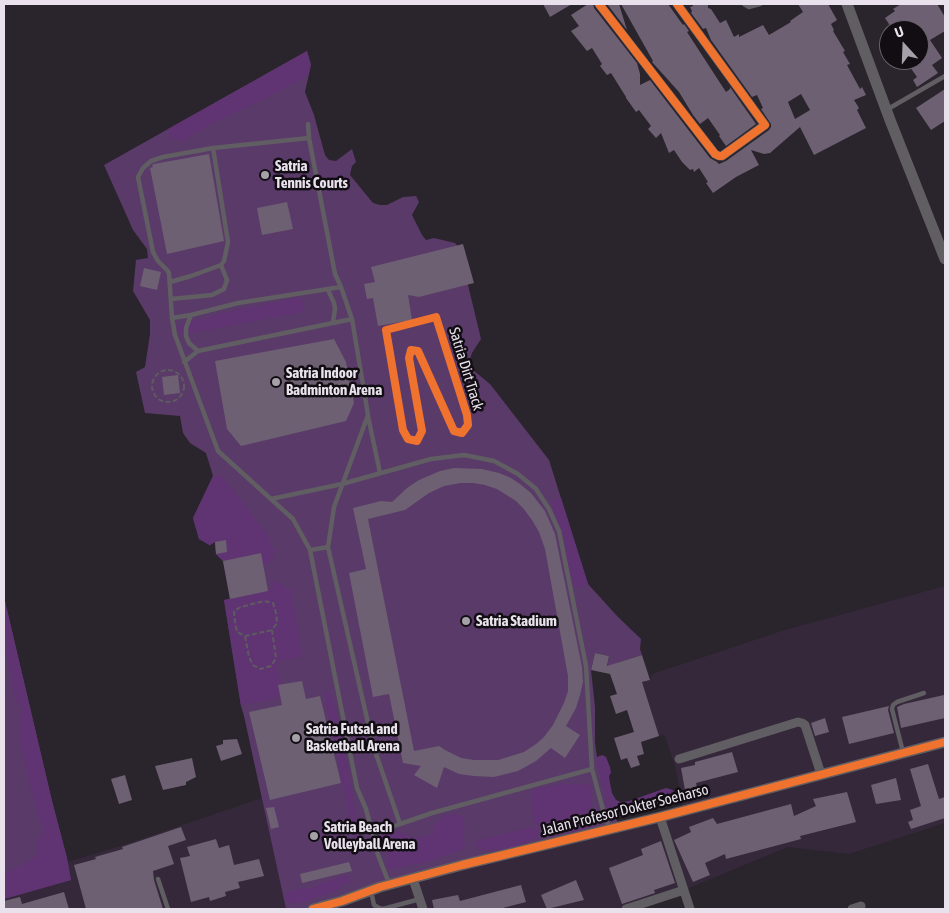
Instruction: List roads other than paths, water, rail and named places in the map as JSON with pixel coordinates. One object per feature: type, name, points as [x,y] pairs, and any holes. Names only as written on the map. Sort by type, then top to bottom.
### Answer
[{"type":"street","points":[[599,4],[715,154],[722,156],[766,125],[677,4]]},
{"type":"street","points":[[847,4],[886,110],[945,259]]},
{"type":"street","points":[[679,759],[798,722],[805,725],[821,774]]},
{"type":"street","name":"Jalan Profesor Dokter Soeharso","points":[[312,909],[343,905],[371,890],[390,884],[527,848],[660,817],[945,742]]},
{"type":"street","points":[[660,817],[690,909]]},
{"type":"street","points":[[413,879],[423,909]]},
{"type":"street","points":[[626,909],[684,890]]},
{"type":"lane","points":[[744,4],[749,7],[760,4]]},
{"type":"lane","points":[[886,110],[945,76]]},
{"type":"lane","points":[[308,124],[335,274],[352,319],[380,473]]},
{"type":"lane","points":[[310,138],[213,148],[163,157],[151,161],[143,168],[138,177],[153,252],[158,261],[167,270],[170,282],[174,335],[218,452],[293,519],[310,550],[357,788],[366,809],[378,855],[390,884]]},
{"type":"lane","points":[[170,282],[221,265],[224,260],[228,242],[213,148]]},
{"type":"lane","points":[[171,299],[212,294],[224,290],[227,280],[221,265]]},
{"type":"lane","points":[[172,318],[192,315],[238,303],[341,287]]},
{"type":"lane","points":[[328,290],[335,309],[333,322]]},
{"type":"lane","points":[[192,315],[186,328],[186,336],[189,343],[198,351]]},
{"type":"lane","points":[[184,362],[198,351],[352,319]]},
{"type":"lane","points":[[368,415],[334,507],[328,547],[374,745],[400,824]]},
{"type":"lane","points":[[271,499],[342,484],[431,459],[464,455],[494,461],[518,474],[536,489],[549,509],[561,540],[586,666],[592,769],[609,828]]},
{"type":"lane","points":[[310,550],[328,547]]},
{"type":"lane","points":[[903,753],[892,710],[893,705],[924,693]]},
{"type":"lane","points":[[373,834],[432,814],[592,769]]},
{"type":"lane","points":[[158,879],[168,909]]},
{"type":"lane","points":[[371,890],[374,905],[379,908],[420,899]]},
{"type":"place","name":"Satria Tennis Courts","points":[[265,175]]},
{"type":"place","name":"Satria Indoor Badminton Arena","points":[[276,382]]},
{"type":"place","name":"Satria Stadium","points":[[466,621]]},
{"type":"place","name":"Satria Futsal and Basketball Arena","points":[[296,738]]},
{"type":"place","name":"Satria Beach Volleyball Arena","points":[[314,836]]}]
